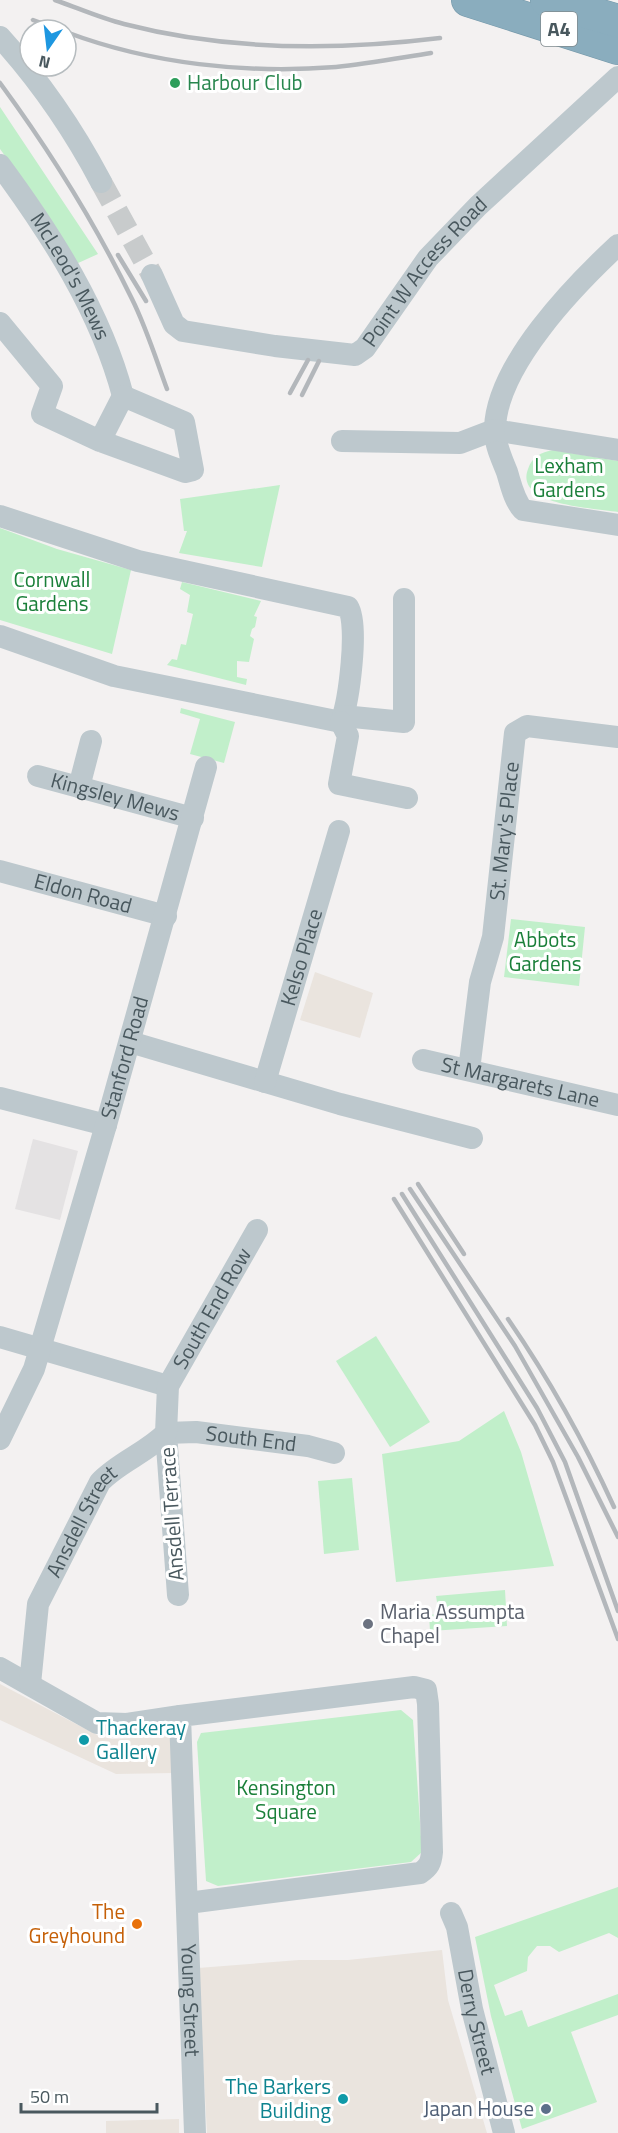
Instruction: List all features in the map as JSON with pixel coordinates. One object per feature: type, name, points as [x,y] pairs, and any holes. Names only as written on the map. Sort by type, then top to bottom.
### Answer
[{"type":"highway","name":"A4","points":[[471,0],[618,48]]},
{"type":"highway","name":"A4","points":[[547,0],[618,21]]},
{"type":"street","points":[[0,37],[56,105],[78,138],[101,182]]},
{"type":"street","name":"Point W Access Road","points":[[152,275],[174,324],[183,331],[275,346],[355,355],[365,348],[428,258],[478,206],[613,82]]},
{"type":"street","name":"McLeod's Mews","points":[[0,165],[34,211],[80,290],[112,356],[123,396]]},
{"type":"street","points":[[618,245],[565,297],[527,350],[504,388],[494,430],[516,499],[523,510],[618,525]]},
{"type":"street","points":[[3,331],[52,386],[42,414],[100,441],[185,472],[193,470],[184,422],[123,396],[100,441]]},
{"type":"street","points":[[342,441],[460,443],[494,430],[618,450]]},
{"type":"street","points":[[0,516],[138,561],[348,607],[354,622],[342,719],[348,736],[339,784],[407,798]]},
{"type":"street","points":[[0,636],[114,676],[342,719],[404,722],[404,599]]},
{"type":"street","name":"St. Mary's Place","points":[[469,1070],[480,982],[493,937],[515,733],[527,726],[618,737]]},
{"type":"street","points":[[79,787],[91,741]]},
{"type":"street","name":"Stanford Road","points":[[0,1439],[34,1369],[130,1042],[206,767]]},
{"type":"street","name":"Kingsley Mews","points":[[38,776],[193,818]]},
{"type":"street","name":"Kelso Place","points":[[266,1082],[339,831]]},
{"type":"street","name":"Eldon Road","points":[[0,871],[166,915]]},
{"type":"street","points":[[130,1042],[472,1138]]},
{"type":"street","name":"St Margarets Lane","points":[[423,1060],[618,1105]]},
{"type":"street","points":[[0,1098],[106,1125]]},
{"type":"street","name":"South End Row","points":[[168,1386],[257,1230]]},
{"type":"street","points":[[0,1337],[168,1386],[166,1433]]},
{"type":"street","name":"South End","points":[[166,1433],[196,1432],[308,1446],[334,1453]]},
{"type":"street","name":"Ansdell Terrace","points":[[166,1433],[178,1595]]},
{"type":"street","name":"Ansdell Street","points":[[30,1684],[38,1604],[100,1482],[110,1471],[153,1447],[166,1433]]},
{"type":"street","points":[[0,1668],[97,1723],[127,1724],[180,1716],[422,1687],[428,1695],[432,1852],[430,1864],[420,1873],[188,1903],[180,1716]]},
{"type":"street","name":"Young Street","points":[[188,1903],[195,2133]]},
{"type":"street","name":"Derry Street","points":[[451,1913],[457,1927],[472,2009],[504,2133]]},
{"type":"shaded area","points":[[315,972],[373,993],[360,1038],[300,1020]]},
{"type":"shaded area","points":[[33,1139],[78,1151],[60,1220],[15,1209]]},
{"type":"shaded area","points":[[0,1684],[99,1736],[112,1739],[171,1736],[173,1773],[116,1774],[0,1720]]},
{"type":"shaded area","name":"The Barkers Building","points":[[442,1950],[448,2000],[487,2133],[207,2133],[198,1968],[299,1960],[348,1960]]},
{"type":"shaded area","points":[[179,2119],[179,2133],[106,2133],[106,2121]]},
{"type":"green space","points":[[0,107],[98,254],[76,264],[42,206],[0,149]]},
{"type":"green space","name":"Lexham Gardens","points":[[553,450],[618,461],[618,512],[559,503],[533,491],[527,481],[528,469],[538,456]]},
{"type":"green space","points":[[280,485],[262,567],[179,553],[187,531],[184,531],[180,499]]},
{"type":"green space","name":"Cornwall Gardens","points":[[0,528],[57,549],[131,570],[112,654],[0,620]]},
{"type":"green space","points":[[182,582],[261,601],[254,616],[257,617],[255,627],[250,636],[254,639],[249,662],[237,661],[237,677],[247,679],[246,685],[167,665],[172,659],[177,660],[181,644],[186,645],[193,614],[187,612],[190,595],[180,589]]},
{"type":"green space","points":[[181,708],[235,722],[224,763],[190,754],[200,719],[180,713]]},
{"type":"green space","name":"Abbots Gardens","points":[[511,919],[585,927],[579,986],[504,977]]},
{"type":"green space","points":[[376,1336],[430,1422],[390,1447],[336,1361]]},
{"type":"green space","points":[[504,1411],[521,1452],[554,1566],[396,1582],[382,1454],[459,1441]]},
{"type":"green space","points":[[352,1478],[359,1550],[324,1554],[318,1481]]},
{"type":"green space","points":[[505,1590],[507,1626],[430,1631],[429,1615],[439,1614],[436,1596]]},
{"type":"green space","name":"Kensington Square","points":[[401,1710],[413,1720],[422,1852],[411,1862],[218,1886],[206,1881],[197,1742],[201,1733]]},
{"type":"green space","points":[[618,1887],[618,1938],[609,1933],[559,1952],[550,1946],[537,1946],[528,1957],[527,1971],[494,1985],[505,2016],[522,2010],[528,2027],[618,1994],[618,2015],[571,2032],[597,2102],[522,2129],[491,2016],[475,1937]]},
{"type":"tunnel","points":[[101,182],[152,275]]},
{"type":"railway","points":[[55,0],[124,24],[163,33],[242,44],[361,45],[440,38]]},
{"type":"railway","points":[[78,36],[131,52],[165,59],[268,69],[336,67],[431,53]]},
{"type":"railway","points":[[0,83],[54,161],[103,243],[137,310],[167,389]]},
{"type":"railway","points":[[118,255],[146,301]]},
{"type":"railway","points":[[290,393],[308,360]]},
{"type":"railway","points":[[302,395],[319,361]]},
{"type":"railway","points":[[418,1184],[464,1254]]},
{"type":"railway","points":[[410,1189],[515,1346],[578,1457],[618,1537]]},
{"type":"railway","points":[[402,1194],[537,1408],[565,1462],[618,1611]]},
{"type":"railway","points":[[394,1199],[535,1425],[553,1462],[618,1639]]},
{"type":"railway","points":[[508,1319],[565,1410],[614,1507]]},
{"type":"place","name":"Harbour Club","points":[[175,83]]},
{"type":"place","name":"Maria Assumpta Chapel","points":[[368,1624]]},
{"type":"place","name":"Thackeray Gallery","points":[[84,1740]]},
{"type":"place","name":"The Greyhound","points":[[137,1924]]},
{"type":"place","name":"The Barkers Building","points":[[343,2099]]},
{"type":"place","name":"Japan House","points":[[546,2109]]}]
